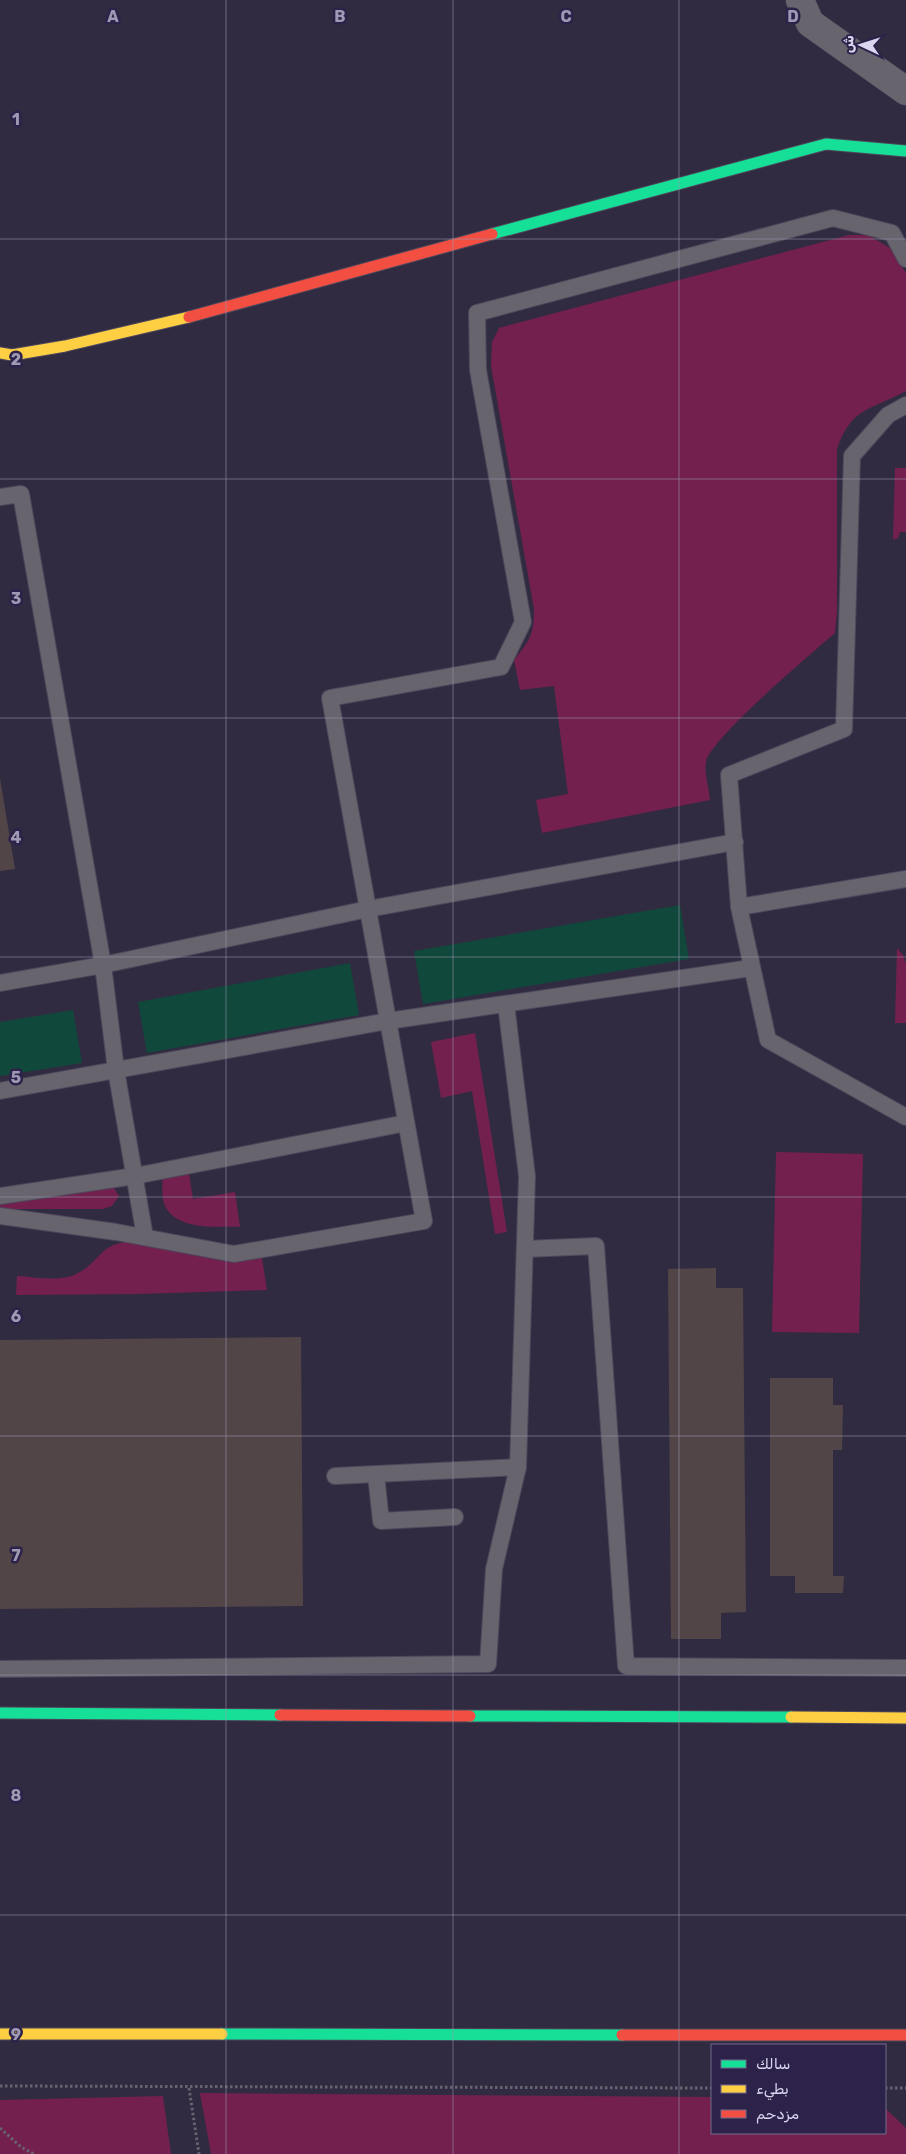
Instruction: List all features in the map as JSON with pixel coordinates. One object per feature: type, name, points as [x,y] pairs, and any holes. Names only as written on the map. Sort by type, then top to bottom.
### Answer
[{"type":"street","points":[[800,0],[810,23],[906,91]]},
{"type":"street","points":[[0,353],[12,355],[65,346],[184,318],[826,144],[906,152]]},
{"type":"street","points":[[0,1713],[906,1718]]},
{"type":"street","points":[[0,2034],[906,2035]]},
{"type":"lane","points":[[0,1216],[145,1237],[234,1254],[424,1220],[330,698],[500,667],[523,622],[478,370],[476,313],[833,218],[892,233],[906,259]]},
{"type":"lane","points":[[906,405],[888,415],[852,456],[844,729],[729,776],[739,907],[768,1040],[906,1117]]},
{"type":"lane","points":[[0,497],[21,494],[103,965],[116,1070],[145,1237]]},
{"type":"lane","points":[[0,984],[103,965],[368,909],[735,842]]},
{"type":"lane","points":[[739,907],[906,879]]},
{"type":"lane","points":[[0,1091],[388,1021],[751,968]]},
{"type":"lane","points":[[0,1669],[488,1664],[494,1569],[518,1467],[525,1250],[527,1176],[506,1004]]},
{"type":"lane","points":[[0,1196],[135,1176],[406,1123]]},
{"type":"lane","points":[[525,1250],[596,1246],[626,1666],[906,1668]]},
{"type":"lane","points":[[335,1476],[518,1467]]},
{"type":"lane","points":[[376,1474],[381,1521],[455,1517]]},
{"type":"path","points":[[0,2086],[711,2088]]},
{"type":"path","points":[[189,2088],[199,2154]]},
{"type":"path","points":[[886,2088],[906,2088]]},
{"type":"path","points":[[0,2128],[21,2147],[34,2154]]},
{"type":"shaded area","points":[[849,235],[868,235],[890,248],[906,273],[906,391],[864,411],[856,417],[843,435],[837,449],[837,612],[835,633],[763,696],[724,735],[712,751],[706,762],[710,800],[542,833],[536,800],[568,794],[554,686],[520,690],[514,660],[530,637],[534,609],[491,366],[492,342],[499,328]]},
{"type":"shaded area","points":[[895,468],[906,468],[906,532],[900,532],[898,538],[893,540]]},
{"type":"shaded area","points":[[680,905],[689,959],[423,1004],[414,951]]},
{"type":"shaded area","points":[[897,948],[903,955],[906,964],[906,1023],[895,1023]]},
{"type":"shaded area","points":[[350,963],[359,1015],[147,1053],[138,1002]]},
{"type":"shaded area","points":[[73,1010],[82,1063],[0,1076],[0,1022]]},
{"type":"shaded area","points":[[475,1033],[507,1232],[495,1234],[472,1091],[441,1098],[431,1042]]},
{"type":"shaded area","points":[[776,1152],[863,1154],[859,1333],[772,1332]]},
{"type":"shaded area","points":[[189,1173],[193,1199],[235,1192],[240,1227],[200,1226],[180,1221],[172,1215],[163,1201],[162,1176]]},
{"type":"shaded area","points":[[112,1185],[119,1196],[112,1206],[103,1209],[0,1209],[0,1202]]},
{"type":"shaded area","points":[[132,1240],[223,1258],[262,1258],[267,1290],[16,1295],[17,1276],[62,1278],[76,1274],[91,1264],[109,1247]]},
{"type":"shaded area","points":[[200,2093],[711,2097],[711,2134],[886,2134],[886,2109],[906,2128],[906,2154],[211,2154]]},
{"type":"shaded area","points":[[163,2096],[171,2154],[0,2154],[0,2100]]},
{"type":"building","points":[[0,778],[15,869],[0,871]]},
{"type":"building","points":[[716,1268],[716,1288],[743,1288],[746,1612],[721,1613],[721,1639],[671,1639],[668,1269]]},
{"type":"building","points":[[301,1337],[303,1606],[0,1609],[0,1340]]},
{"type":"building","points":[[770,1378],[833,1378],[833,1405],[843,1405],[842,1450],[833,1450],[833,1576],[844,1576],[843,1593],[795,1593],[795,1576],[770,1576]]},
{"type":"traffic: fast","points":[[492,234],[826,144],[906,151]]},
{"type":"traffic: fast","points":[[0,1713],[280,1715]]},
{"type":"traffic: fast","points":[[470,1716],[791,1717]]},
{"type":"traffic: fast","points":[[222,2034],[622,2035]]},
{"type":"traffic: slow","points":[[0,353],[12,355],[65,346],[189,317]]},
{"type":"traffic: slow","points":[[791,1717],[906,1718]]},
{"type":"traffic: slow","points":[[0,2034],[222,2034]]},
{"type":"traffic: jam","points":[[189,317],[492,234]]},
{"type":"traffic: jam","points":[[280,1715],[470,1716]]},
{"type":"traffic: jam","points":[[622,2035],[906,2035]]}]
